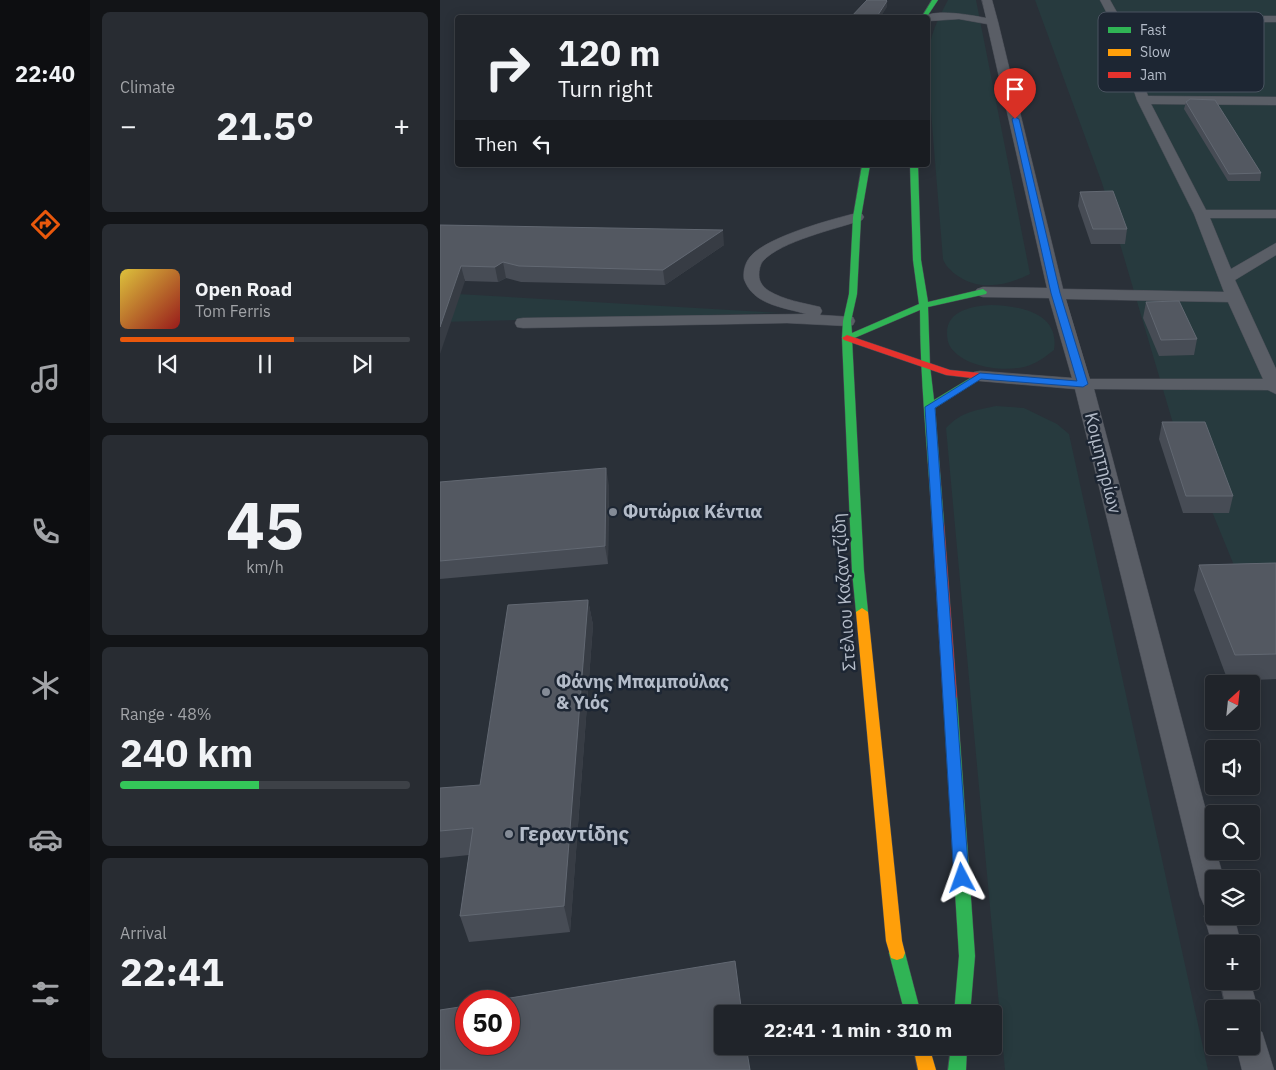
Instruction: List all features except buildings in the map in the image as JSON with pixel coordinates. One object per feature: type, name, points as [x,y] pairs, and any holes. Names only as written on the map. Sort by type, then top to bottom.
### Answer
[{"type":"main road","points":[[927,15],[935,0]]},
{"type":"main road","name":"Στέλιου Καζαντζίδη","points":[[866,167],[857,217],[853,294],[847,330],[858,571],[894,941],[911,1005]]},
{"type":"main road","points":[[914,167],[917,260],[924,305],[925,366],[930,407],[967,956],[963,1005]]},
{"type":"main road","points":[[917,260],[929,273]]},
{"type":"main road","points":[[954,285],[983,292]]},
{"type":"main road","points":[[847,330],[924,305],[983,292]]},
{"type":"main road","points":[[847,330],[925,366],[949,373],[980,376]]},
{"type":"main road","points":[[930,407],[980,376]]},
{"type":"main road","points":[[923,1055],[927,1070]]},
{"type":"main road","points":[[957,1070],[958,1055]]},
{"type":"lane","name":"Κοιμητηρίων","points":[[987,0],[1056,293],[1083,384],[1207,870]]},
{"type":"lane","points":[[1105,0],[1111,12]]},
{"type":"lane","points":[[930,18],[972,17],[993,22]]},
{"type":"lane","points":[[980,376],[1083,384],[1275,387],[1234,297],[1201,214],[1141,92]]},
{"type":"lane","points":[[1144,100],[1276,100]]},
{"type":"lane","points":[[1201,214],[1276,214]]},
{"type":"lane","points":[[847,330],[762,293],[752,283],[751,272],[755,260],[769,249],[857,217]]},
{"type":"lane","points":[[1227,278],[1276,248]]},
{"type":"lane","points":[[983,292],[1234,297]]},
{"type":"lane","points":[[523,322],[787,318],[847,330]]},
{"type":"lane","points":[[1254,1055],[1258,1070]]},
{"type":"green space","points":[[948,0],[976,0],[1030,274],[1012,282],[983,285],[964,280],[951,271],[943,259],[930,100],[930,44],[938,20]]},
{"type":"green space","points":[[1035,0],[1276,0],[1276,668],[1213,514],[1180,447],[1102,183]]},
{"type":"green space","points":[[440,293],[780,313],[440,322]]},
{"type":"green space","points":[[991,305],[1014,307],[1044,319],[1051,327],[1054,337],[1054,350],[1044,358],[1024,367],[1005,369],[984,367],[965,360],[950,346],[947,339],[948,325],[956,314],[962,311],[969,308]]},
{"type":"green space","points":[[996,406],[1024,408],[1057,424],[1069,434],[1208,1070],[1005,1070],[1002,1005],[999,1005],[946,428],[957,418],[975,410]]},
{"type":"traffic: fast","points":[[925,15],[935,0]]},
{"type":"traffic: fast","points":[[862,612],[858,571],[847,321],[853,294],[857,217],[866,167]]},
{"type":"traffic: fast","points":[[914,167],[917,260],[924,305],[925,366],[930,407],[938,523]]},
{"type":"traffic: fast","points":[[847,338],[924,305],[983,292]]},
{"type":"traffic: fast","points":[[930,407],[980,376]]},
{"type":"traffic: fast","points":[[950,697],[967,956],[963,1005]]},
{"type":"traffic: fast","points":[[897,953],[911,1005]]},
{"type":"traffic: fast","points":[[957,1070],[958,1055]]},
{"type":"traffic: slow","points":[[862,612],[894,941],[897,953]]},
{"type":"traffic: slow","points":[[923,1055],[927,1070]]},
{"type":"traffic: jam","points":[[847,338],[949,373],[980,376]]},
{"type":"traffic: jam","points":[[938,523],[950,697]]},
{"type":"place","name":"Φυτώρια Κέντια","points":[[613,512]]},
{"type":"place","name":"Φάνης Μπαμπούλας & Υιός","points":[[546,692]]},
{"type":"place","name":"Γεραντίδης","points":[[509,834]]},
{"type":"route","points":[[962,878],[930,407],[980,376],[1083,384],[1056,293],[1015,119]]}]
